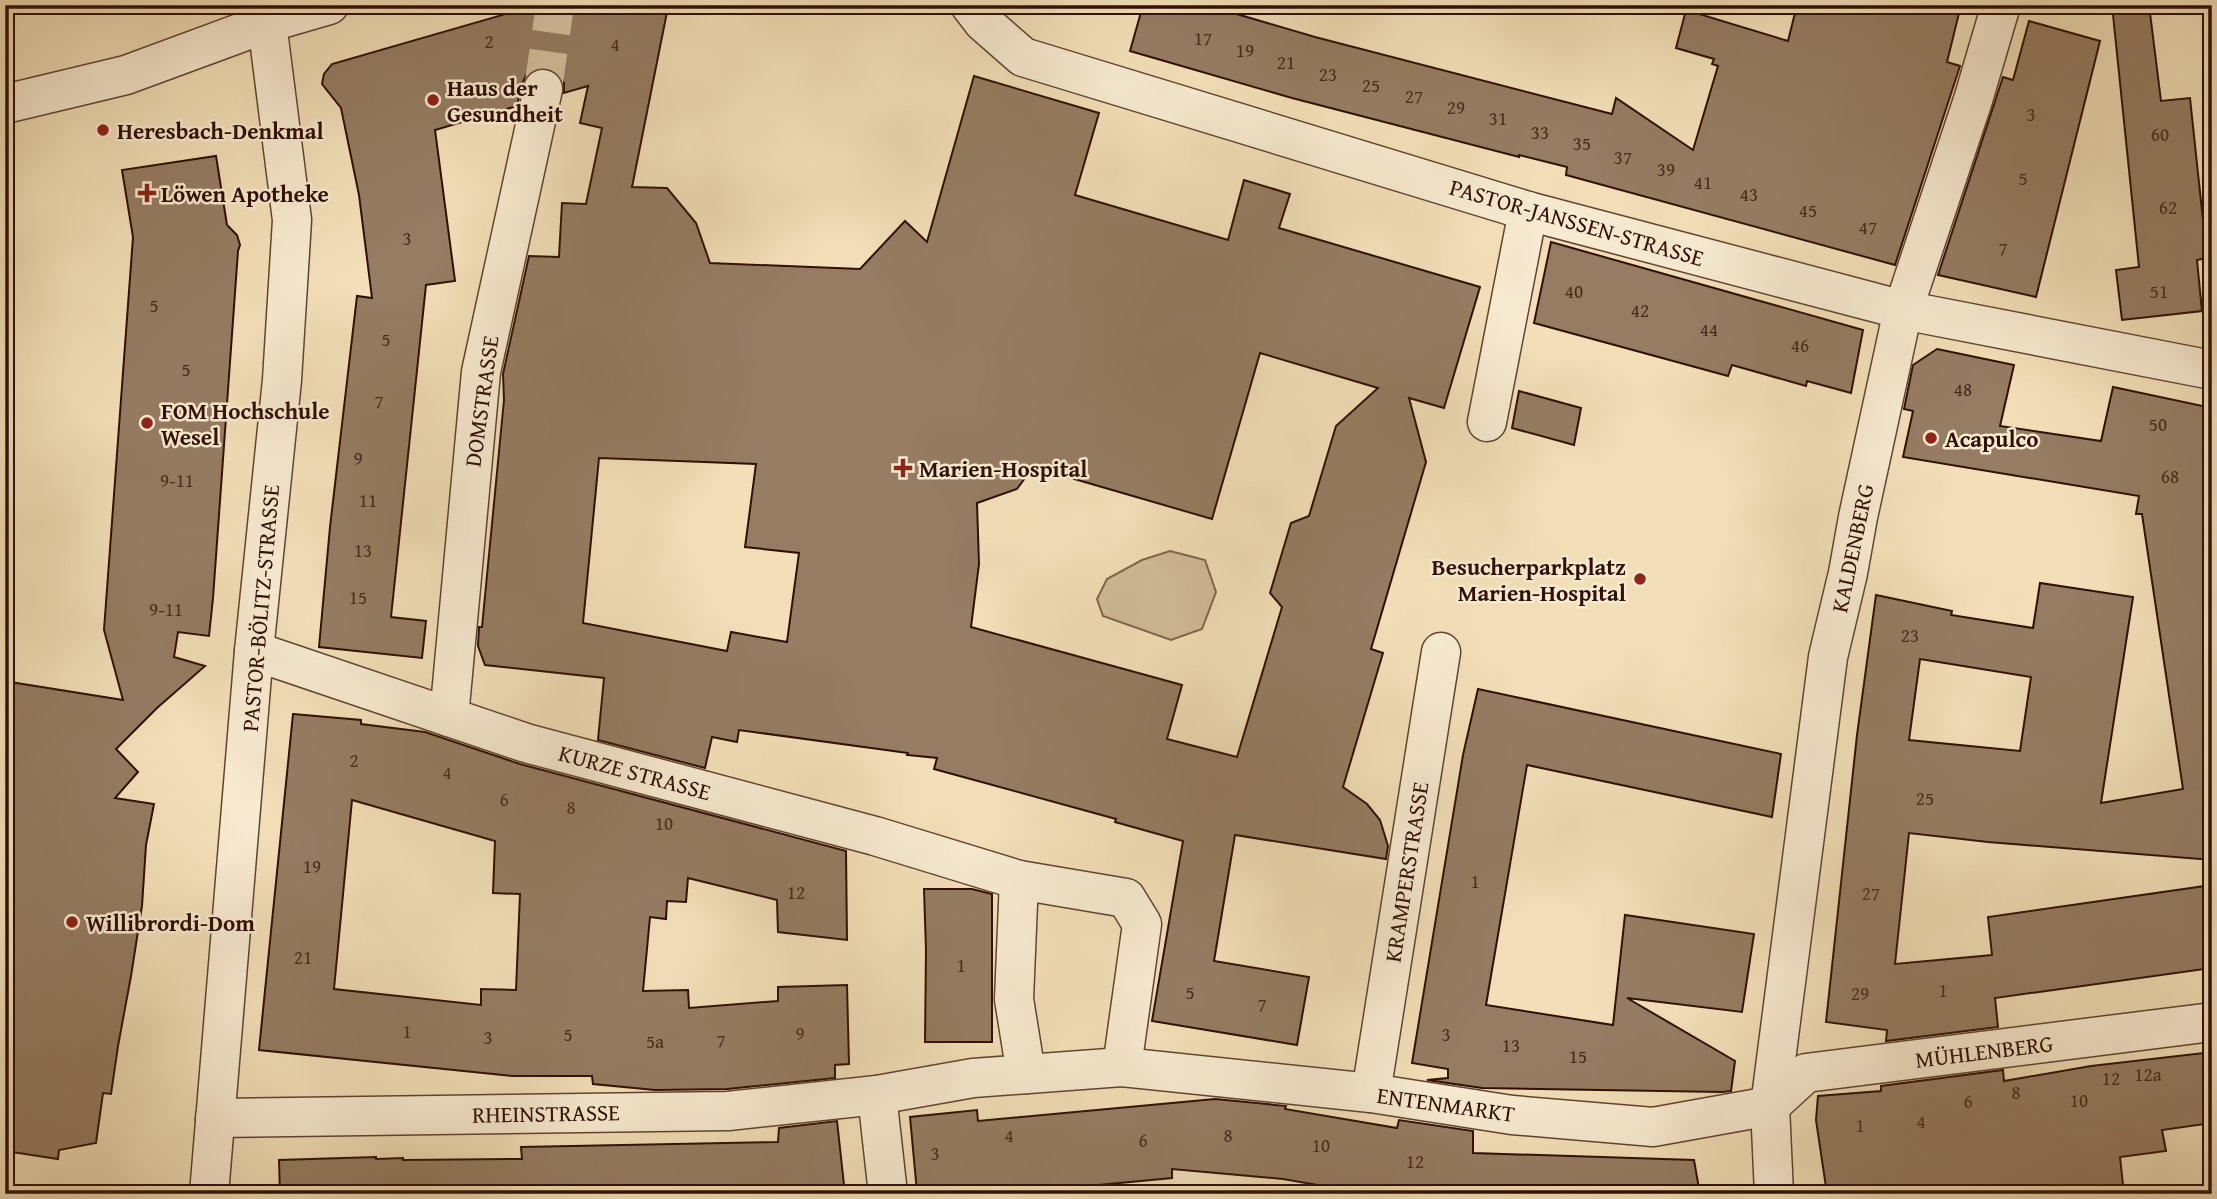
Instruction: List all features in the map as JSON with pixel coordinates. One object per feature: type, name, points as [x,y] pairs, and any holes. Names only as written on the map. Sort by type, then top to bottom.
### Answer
[{"type":"street","points":[[5,104],[126,75],[262,14],[329,5]]},
{"type":"street","name":"KALDENBERG","points":[[1774,1194],[1770,1106],[1828,657],[1903,310],[1973,100],[2001,5]]},
{"type":"street","name":"PASTOR-BÖLITZ-STRASSE","points":[[208,1194],[254,651],[282,380],[292,219],[262,14]]},
{"type":"street","name":"PASTOR-JANSSEN-STRASSE","points":[[976,14],[1023,57],[1528,211],[1903,310],[2212,370]]},
{"type":"street","name":"DOMSTRASSE","points":[[449,717],[481,372],[543,89]]},
{"type":"street","points":[[1487,422],[1528,211]]},
{"type":"street","name":"KURZE STRASSE","points":[[254,651],[526,743],[875,835],[1019,880]]},
{"type":"street","name":"KRAMPERSTRASSE","points":[[1371,1093],[1441,652]]},
{"type":"street","points":[[1026,1074],[1014,999],[1019,880],[1126,898],[1142,924],[1122,1066]]},
{"type":"street","name":"MÜHLENBERG","points":[[1770,1106],[1806,1073],[2212,1022]]},
{"type":"street","name":"ENTENMARKT","points":[[877,1095],[973,1078],[1122,1066],[1371,1093],[1512,1115],[1653,1127],[1770,1106]]},
{"type":"street","points":[[877,1095],[888,1194]]},
{"type":"street","name":"RHEINSTRASSE","points":[[215,1118],[728,1111],[877,1095]]},
{"type":"shaded area","points":[[1170,551],[1205,560],[1216,592],[1202,629],[1171,640],[1103,616],[1097,599],[1107,579],[1142,560]]},
{"type":"building","name":"Marien-Hospital","points":[[537,5],[637,5],[667,12],[632,187],[667,188],[696,223],[710,263],[860,269],[905,221],[927,242],[974,76],[1099,113],[1075,195],[1228,240],[1244,180],[1290,194],[1279,228],[1480,287],[1444,408],[1409,398],[1426,462],[1371,649],[1383,653],[1343,787],[1367,804],[1380,820],[1388,846],[1386,859],[1235,835],[1214,961],[1309,977],[1297,1045],[1152,1021],[1183,841],[1115,822],[1116,819],[934,769],[937,758],[907,755],[908,753],[739,730],[737,742],[712,737],[705,768],[598,740],[604,678],[485,665],[478,646],[479,627],[482,627],[504,400],[503,374],[529,256],[559,257],[562,203],[586,204],[602,128],[580,123],[588,86],[564,93],[564,83],[558,73],[548,68],[536,68],[526,75],[517,106],[435,130],[455,281],[426,285],[391,617],[426,621],[422,658],[319,647],[357,296],[372,298],[359,195],[341,108],[322,84],[324,74],[332,64]],"holes":[[[1260,353],[1378,388],[1336,426],[1309,516],[1291,523],[1270,593],[1282,607],[1237,757],[1167,739],[1182,685],[971,627],[979,564],[977,503],[1017,489],[1033,467],[1212,519]],[[599,458],[756,464],[745,547],[799,553],[787,642],[731,632],[727,651],[583,623]]]},
{"type":"building","points":[[1143,5],[1206,5],[1315,37],[1612,114],[1616,98],[1693,150],[1718,66],[1712,64],[1714,59],[1676,48],[1686,10],[1788,41],[1797,5],[1961,5],[1947,62],[1960,66],[1895,265],[1566,175],[1567,167],[1292,98],[1130,51]]},
{"type":"building","points":[[2112,5],[2149,5],[2161,101],[2190,98],[2207,258],[2197,260],[2202,311],[2122,320],[2116,270],[2139,267]]},
{"type":"building","points":[[2029,21],[2100,41],[2036,297],[1938,275],[2003,77],[2013,80]]},
{"type":"building","points":[[216,156],[227,225],[237,235],[240,245],[213,598],[209,636],[178,632],[174,657],[205,666],[116,749],[138,772],[115,798],[154,804],[146,845],[142,906],[111,1094],[103,1093],[96,1143],[59,1150],[58,1159],[5,1151],[5,695],[9,694],[10,682],[123,700],[104,630],[133,237],[122,170]]},
{"type":"building","points":[[1551,242],[1863,330],[1851,393],[1807,381],[1806,386],[1732,365],[1728,376],[1534,323]]},
{"type":"building","points":[[1937,349],[2014,365],[2000,426],[2101,441],[2113,387],[2212,408],[2212,860],[1909,833],[1895,964],[1992,955],[1988,917],[2212,885],[2212,968],[1995,998],[1998,1027],[1886,1041],[1887,1030],[1826,1022],[1857,735],[1876,595],[1952,611],[1951,615],[2033,628],[2040,583],[2133,597],[2101,803],[2183,789],[2142,514],[2136,514],[2139,496],[1903,457],[1913,411],[1904,409],[1913,365]],"holes":[[[1920,659],[2031,677],[2020,751],[1909,740]]]},
{"type":"building","points":[[1519,391],[1581,408],[1574,445],[1512,428]]},
{"type":"building","points":[[1478,689],[1781,754],[1772,817],[1527,765],[1486,1005],[1613,1025],[1625,915],[1754,934],[1742,1012],[1627,998],[1735,1061],[1731,1091],[1482,1088],[1427,1080],[1448,1078],[1448,1069],[1412,1063],[1463,755]]},
{"type":"building","points":[[293,714],[361,720],[361,724],[425,732],[520,764],[846,851],[847,940],[778,932],[777,900],[688,878],[686,902],[667,901],[666,919],[650,917],[643,991],[688,990],[689,1008],[778,1001],[778,987],[847,985],[849,1064],[835,1065],[835,1078],[727,1089],[655,1090],[593,1084],[592,1076],[512,1076],[259,1050]],"holes":[[[352,800],[495,841],[493,893],[520,894],[516,990],[481,989],[481,1005],[334,989]]]},
{"type":"building","points":[[924,889],[972,889],[992,894],[992,1042],[925,1042]]},
{"type":"building","points":[[2212,1052],[2212,1123],[2162,1130],[2166,1151],[2120,1157],[2124,1194],[1827,1194],[1816,1120],[1818,1096],[1881,1091],[1881,1086],[2003,1070],[2004,1081],[2091,1066]]},
{"type":"building","points":[[1215,1099],[1286,1106],[1285,1109],[1397,1128],[1399,1120],[1473,1131],[1473,1153],[1694,1160],[1700,1194],[1347,1194],[1335,1188],[1283,1179],[1172,1169],[1172,1178],[1005,1194],[984,1194],[983,1186],[917,1192],[910,1117],[977,1110],[978,1121]]},
{"type":"building","points":[[837,1121],[845,1194],[280,1194],[279,1160],[376,1157],[403,1160],[522,1159],[521,1147],[778,1142],[779,1128]]},
{"type":"tunnel","points":[[543,89],[555,5]]},
{"type":"place","name":"Haus der Gesundheit","points":[[433,100]]},
{"type":"place","name":"Heresbach-Denkmal","points":[[103,130]]},
{"type":"place","name":"Löwen Apotheke","points":[[147,193]]},
{"type":"place","name":"FOM Hochschule Wesel","points":[[147,423]]},
{"type":"place","name":"Acapulco","points":[[1931,438]]},
{"type":"place","name":"Marien-Hospital","points":[[903,468]]},
{"type":"place","name":"Besucherparkplatz Marien-Hospital","points":[[1640,579]]},
{"type":"place","name":"Willibrordi-Dom","points":[[72,922]]}]
